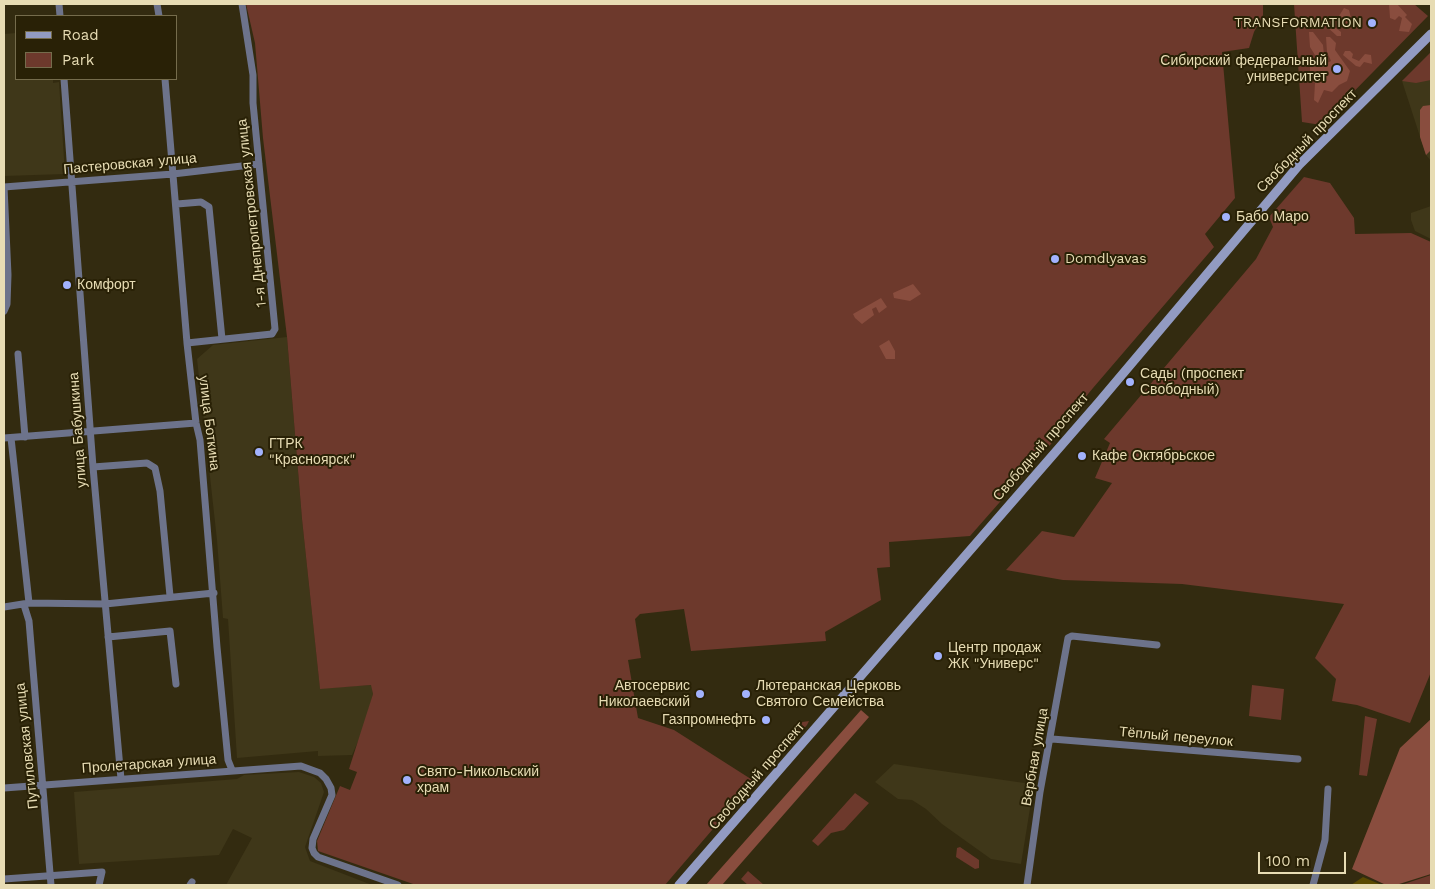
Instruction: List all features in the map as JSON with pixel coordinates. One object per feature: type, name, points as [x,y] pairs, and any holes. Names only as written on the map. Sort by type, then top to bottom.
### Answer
[{"type":"main road","name":"Свободный проспект","points":[[679,885],[1094,407],[1299,166],[1431,34]]},
{"type":"street","name":"1-я Днепропетровская улица","points":[[188,343],[272,334],[275,329],[259,164],[253,75],[242,4]]},
{"type":"street","name":"улица Бабушкина","points":[[64,80],[70,182],[93,467],[121,779]]},
{"type":"street","name":"улица Боткина","points":[[165,80],[188,343],[196,423],[200,440],[228,760],[232,770]]},
{"type":"street","name":"Пастеровская улица","points":[[5,310],[8,275],[4,187],[173,174],[259,164]]},
{"type":"street","points":[[177,204],[201,202],[209,207],[222,339]]},
{"type":"street","points":[[18,354],[25,437]]},
{"type":"street","points":[[8,438],[91,433],[196,423]]},
{"type":"street","name":"Путиловская улица","points":[[8,438],[29,621],[41,784],[44,791],[51,885]]},
{"type":"street","points":[[93,467],[147,463],[155,468],[160,491],[170,596]]},
{"type":"street","points":[[4,607],[26,604],[105,604],[214,593]]},
{"type":"street","points":[[108,637],[170,631],[176,684]]},
{"type":"street","name":"Вербная улица","points":[[1027,885],[1040,792],[1052,739],[1068,638],[1072,636],[1157,645]]},
{"type":"street","name":"Тёплый переулок","points":[[1052,739],[1298,759]]},
{"type":"street","name":"Пролетарская улица","points":[[4,788],[296,765],[320,773],[326,778],[332,795],[313,839],[312,848],[314,853],[318,857],[398,885]]},
{"type":"street","points":[[1313,885],[1325,840],[1328,789]]},
{"type":"street","points":[[4,880],[102,872],[99,885]]},
{"type":"shaded area","points":[[1389,4],[1397,4],[1407,15],[1405,17],[1412,24],[1409,32],[1399,31],[1402,18],[1399,16],[1395,20],[1390,18]]},
{"type":"shaded area","points":[[1344,8],[1349,10],[1353,26],[1340,20],[1339,16]]},
{"type":"shaded area","points":[[1327,21],[1341,32],[1341,36],[1337,36],[1326,26]]},
{"type":"shaded area","points":[[1309,32],[1313,32],[1323,45],[1324,55],[1318,60],[1310,47]]},
{"type":"shaded area","points":[[15,33],[15,80],[53,80],[53,83],[59,82],[65,174],[4,176],[4,34]]},
{"type":"shaded area","points":[[1326,37],[1330,37],[1336,43],[1335,50],[1350,71],[1347,81],[1339,85],[1332,92],[1324,90],[1318,103],[1314,100],[1315,83],[1310,76],[1310,57],[1323,65],[1331,61],[1327,52]]},
{"type":"shaded area","points":[[1345,51],[1350,51],[1353,54],[1352,58],[1359,61],[1365,54],[1371,55],[1372,64],[1364,62],[1360,67],[1356,66],[1343,55]]},
{"type":"shaded area","points":[[1431,52],[1431,161],[1426,155],[1402,81]]},
{"type":"shaded area","points":[[1431,105],[1431,150],[1426,155],[1420,137],[1420,110],[1423,106]]},
{"type":"shaded area","points":[[1431,206],[1431,239],[1415,231],[1411,220],[1411,213]]},
{"type":"shaded area","points":[[913,284],[921,294],[910,301],[894,298],[893,293]]},
{"type":"shaded area","points":[[881,298],[887,307],[879,313],[876,307],[872,309],[874,315],[862,324],[855,318],[853,314]]},
{"type":"shaded area","points":[[287,337],[302,519],[320,688],[372,685],[373,694],[363,730],[352,755],[318,756],[318,751],[237,758],[228,619],[223,618],[217,540],[197,359],[213,345]]},
{"type":"shaded area","points":[[889,340],[895,351],[895,359],[886,359],[879,346]]},
{"type":"shaded area","points":[[861,710],[869,717],[722,885],[706,885]]},
{"type":"shaded area","points":[[1431,719],[1431,874],[1396,885],[1386,885],[1352,869],[1400,748]]},
{"type":"shaded area","points":[[894,764],[1038,785],[1032,796],[1021,864],[991,859],[942,824],[926,809],[912,800],[898,799],[875,782]]},
{"type":"shaded area","points":[[299,772],[314,777],[321,783],[324,792],[305,847],[310,861],[372,885],[226,885],[252,838],[233,829],[219,855],[79,864],[74,792],[237,779],[244,775]]},
{"type":"shaded area","points":[[1363,877],[1382,885],[1351,885]]},
{"type":"green space","points":[[246,4],[1263,4],[1263,15],[1254,32],[1249,48],[1222,52],[1235,198],[1205,234],[1214,247],[1093,388],[1061,427],[1058,436],[970,536],[889,542],[890,567],[877,568],[881,600],[825,632],[826,641],[691,651],[684,609],[640,614],[635,619],[641,658],[628,660],[638,718],[674,730],[754,781],[665,885],[416,885],[318,851],[317,841],[340,786],[350,790],[357,772],[349,769],[373,694],[371,685],[320,689],[302,519],[287,337],[263,138],[255,43]]},
{"type":"green space","name":"Сибирский федеральный университет","points":[[1294,4],[1414,4],[1428,16],[1321,125],[1302,122]]},
{"type":"green space","points":[[1431,52],[1431,80],[1416,83],[1402,81]]},
{"type":"green space","points":[[1304,177],[1330,183],[1354,218],[1355,234],[1411,233],[1431,242],[1431,672],[1410,723],[1357,705],[1332,701],[1336,679],[1315,658],[1344,604],[1182,584],[1063,580],[1006,570],[1042,531],[1074,537],[1112,483],[1095,478],[1110,443],[1104,439],[1256,259],[1273,227],[1269,217]]},
{"type":"green space","points":[[1252,685],[1284,689],[1281,720],[1249,716]]},
{"type":"green space","points":[[1365,716],[1377,719],[1367,776],[1359,775]]},
{"type":"green space","points":[[809,721],[773,763],[775,756],[790,742],[796,723]]},
{"type":"green space","points":[[855,793],[869,803],[844,830],[831,833],[818,846],[812,841]]},
{"type":"green space","points":[[960,847],[979,860],[979,868],[975,869],[956,857],[957,848]]},
{"type":"green space","points":[[748,871],[764,885],[748,885],[741,879]]},
{"type":"green space","points":[[1431,875],[1431,885],[1401,885]]},
{"type":"place","name":"TRANSFORMATION","points":[[1372,23]]},
{"type":"place","name":"Сибирский федеральный университет","points":[[1337,69]]},
{"type":"place","name":"Бабо Маро","points":[[1226,217]]},
{"type":"place","name":"Domdlyavas","points":[[1055,259]]},
{"type":"place","name":"Комфорт","points":[[67,285]]},
{"type":"place","name":"Сады (проспект Свободный)","points":[[1130,382]]},
{"type":"place","name":"ГТРК \"Красноярск\"","points":[[259,452]]},
{"type":"place","name":"Кафе Октябрьское","points":[[1082,456]]},
{"type":"place","name":"Центр продаж ЖК \"Универс\"","points":[[938,656]]},
{"type":"place","name":"Автосервис Николаевский","points":[[700,694]]},
{"type":"place","name":"Лютеранская Церковь Святого Семейства","points":[[746,694]]},
{"type":"place","name":"Газпромнефть","points":[[766,720]]},
{"type":"place","name":"Свято-Никольский храм","points":[[407,780]]}]
